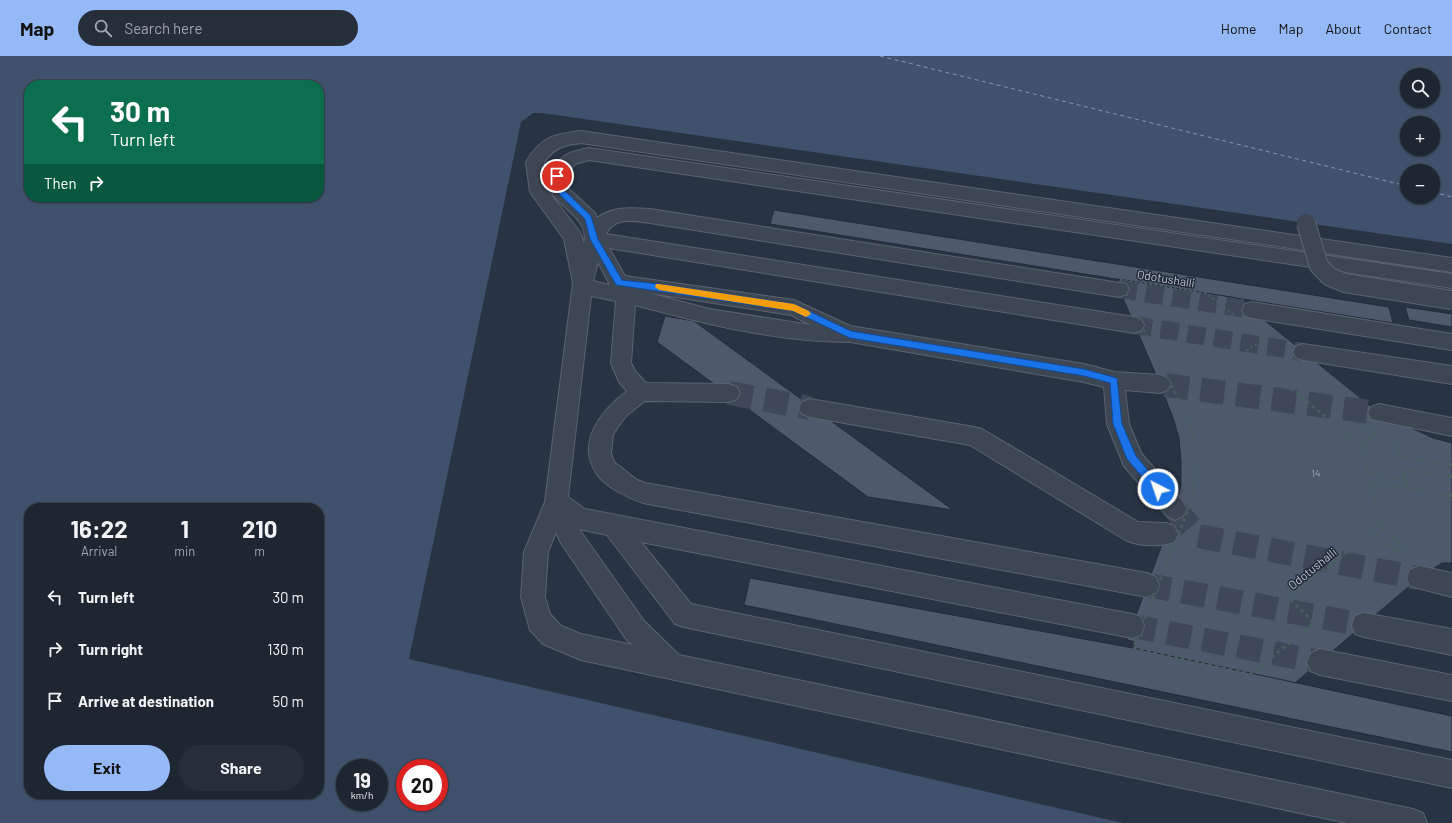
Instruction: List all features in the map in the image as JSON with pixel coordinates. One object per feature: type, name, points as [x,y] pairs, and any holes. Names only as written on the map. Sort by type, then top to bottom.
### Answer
[{"type":"lane","points":[[582,287],[573,237],[560,217],[539,192],[534,162],[544,148],[558,139],[581,138],[1452,265]]},
{"type":"lane","points":[[641,392],[626,376],[621,363],[622,289],[594,239],[588,218],[561,192],[557,176],[562,164],[577,156],[589,154],[1452,281]]},
{"type":"lane","points":[[1119,284],[650,216],[625,214],[611,218],[601,225],[594,239],[582,287],[556,502],[536,552],[533,597],[539,620],[552,635],[582,647],[1412,823]]},
{"type":"lane","points":[[1306,223],[1319,266],[1330,277],[1345,283],[1452,300]]},
{"type":"lane","points":[[594,239],[1134,325]]},
{"type":"lane","points":[[582,287],[622,289],[709,317],[819,334],[850,334],[1084,373],[1114,381],[1160,384]]},
{"type":"lane","points":[[1252,310],[1452,342]]},
{"type":"lane","points":[[1304,352],[1452,375]]},
{"type":"lane","points":[[1114,381],[1118,424],[1132,459],[1176,509]]},
{"type":"lane","points":[[729,393],[641,392],[619,409],[609,421],[602,435],[600,452],[605,468],[629,487],[643,493],[1147,585]]},
{"type":"lane","points":[[810,408],[974,436],[1135,533],[1166,534]]},
{"type":"lane","points":[[1379,413],[1452,427]]},
{"type":"lane","points":[[556,502],[580,519],[1132,626]]},
{"type":"lane","points":[[556,502],[569,534],[635,630],[672,666]]},
{"type":"lane","points":[[614,526],[684,615],[1452,774]]},
{"type":"lane","points":[[1419,578],[1452,585]]},
{"type":"lane","points":[[1364,625],[1452,642]]},
{"type":"lane","points":[[1320,662],[1452,688]]},
{"type":"path","name":"Odotushalli","points":[[1119,284],[1206,293],[1264,340],[1246,351],[1350,437],[1367,424],[1377,432],[1362,444],[1368,473],[1403,479],[1405,487],[1370,482],[1381,526],[1405,546],[1397,552],[1373,531],[1289,598],[1314,623],[1251,674],[1133,648],[1192,500],[1196,474],[1196,453],[1191,431],[1180,404],[1119,284]]},
{"type":"path","points":[[1402,439],[1394,437],[1399,457],[1452,465]]},
{"type":"path","points":[[1452,477],[1402,469],[1408,488],[1452,496]]},
{"type":"water","points":[[0,56],[1452,56],[1452,244],[542,113],[533,113],[521,122],[409,659],[1123,823],[0,823]]},
{"type":"building","points":[[774,210],[1389,307],[1393,323],[770,224]]},
{"type":"building","points":[[1119,279],[1237,298],[1379,413],[1433,438],[1452,443],[1452,563],[1442,563],[1419,578],[1295,683],[1133,648],[1135,642],[1127,640],[1175,509],[1181,485],[1181,462],[1179,438],[1173,418],[1119,289]]},
{"type":"building","points":[[1405,307],[1452,314],[1452,327],[1409,320]]},
{"type":"building","points":[[665,316],[694,321],[953,510],[868,497],[657,342]]},
{"type":"building","points":[[750,578],[1133,648],[1452,716],[1452,752],[744,605]]},
{"type":"ferry route","points":[[880,56],[1400,184]]},
{"type":"ferry route","points":[[1440,194],[1452,197]]},
{"type":"tunnel","points":[[1119,289],[1252,310]]},
{"type":"tunnel","points":[[1134,325],[1303,352]]},
{"type":"tunnel","points":[[1160,384],[1170,386]]},
{"type":"tunnel","points":[[1165,385],[1170,386]]},
{"type":"tunnel","points":[[1170,386],[1379,413]]},
{"type":"tunnel","points":[[729,393],[810,408]]},
{"type":"tunnel","points":[[1175,509],[1198,536],[1419,578]]},
{"type":"tunnel","points":[[1147,585],[1364,625]]},
{"type":"tunnel","points":[[1132,626],[1320,662]]},
{"type":"slow traffic","points":[[659,287],[794,308],[806,314]]},
{"type":"route","points":[[557,176],[561,192],[588,218],[594,239],[619,283],[659,287],[794,308],[850,334],[1084,373],[1114,381],[1118,424],[1132,459],[1158,489]]}]
